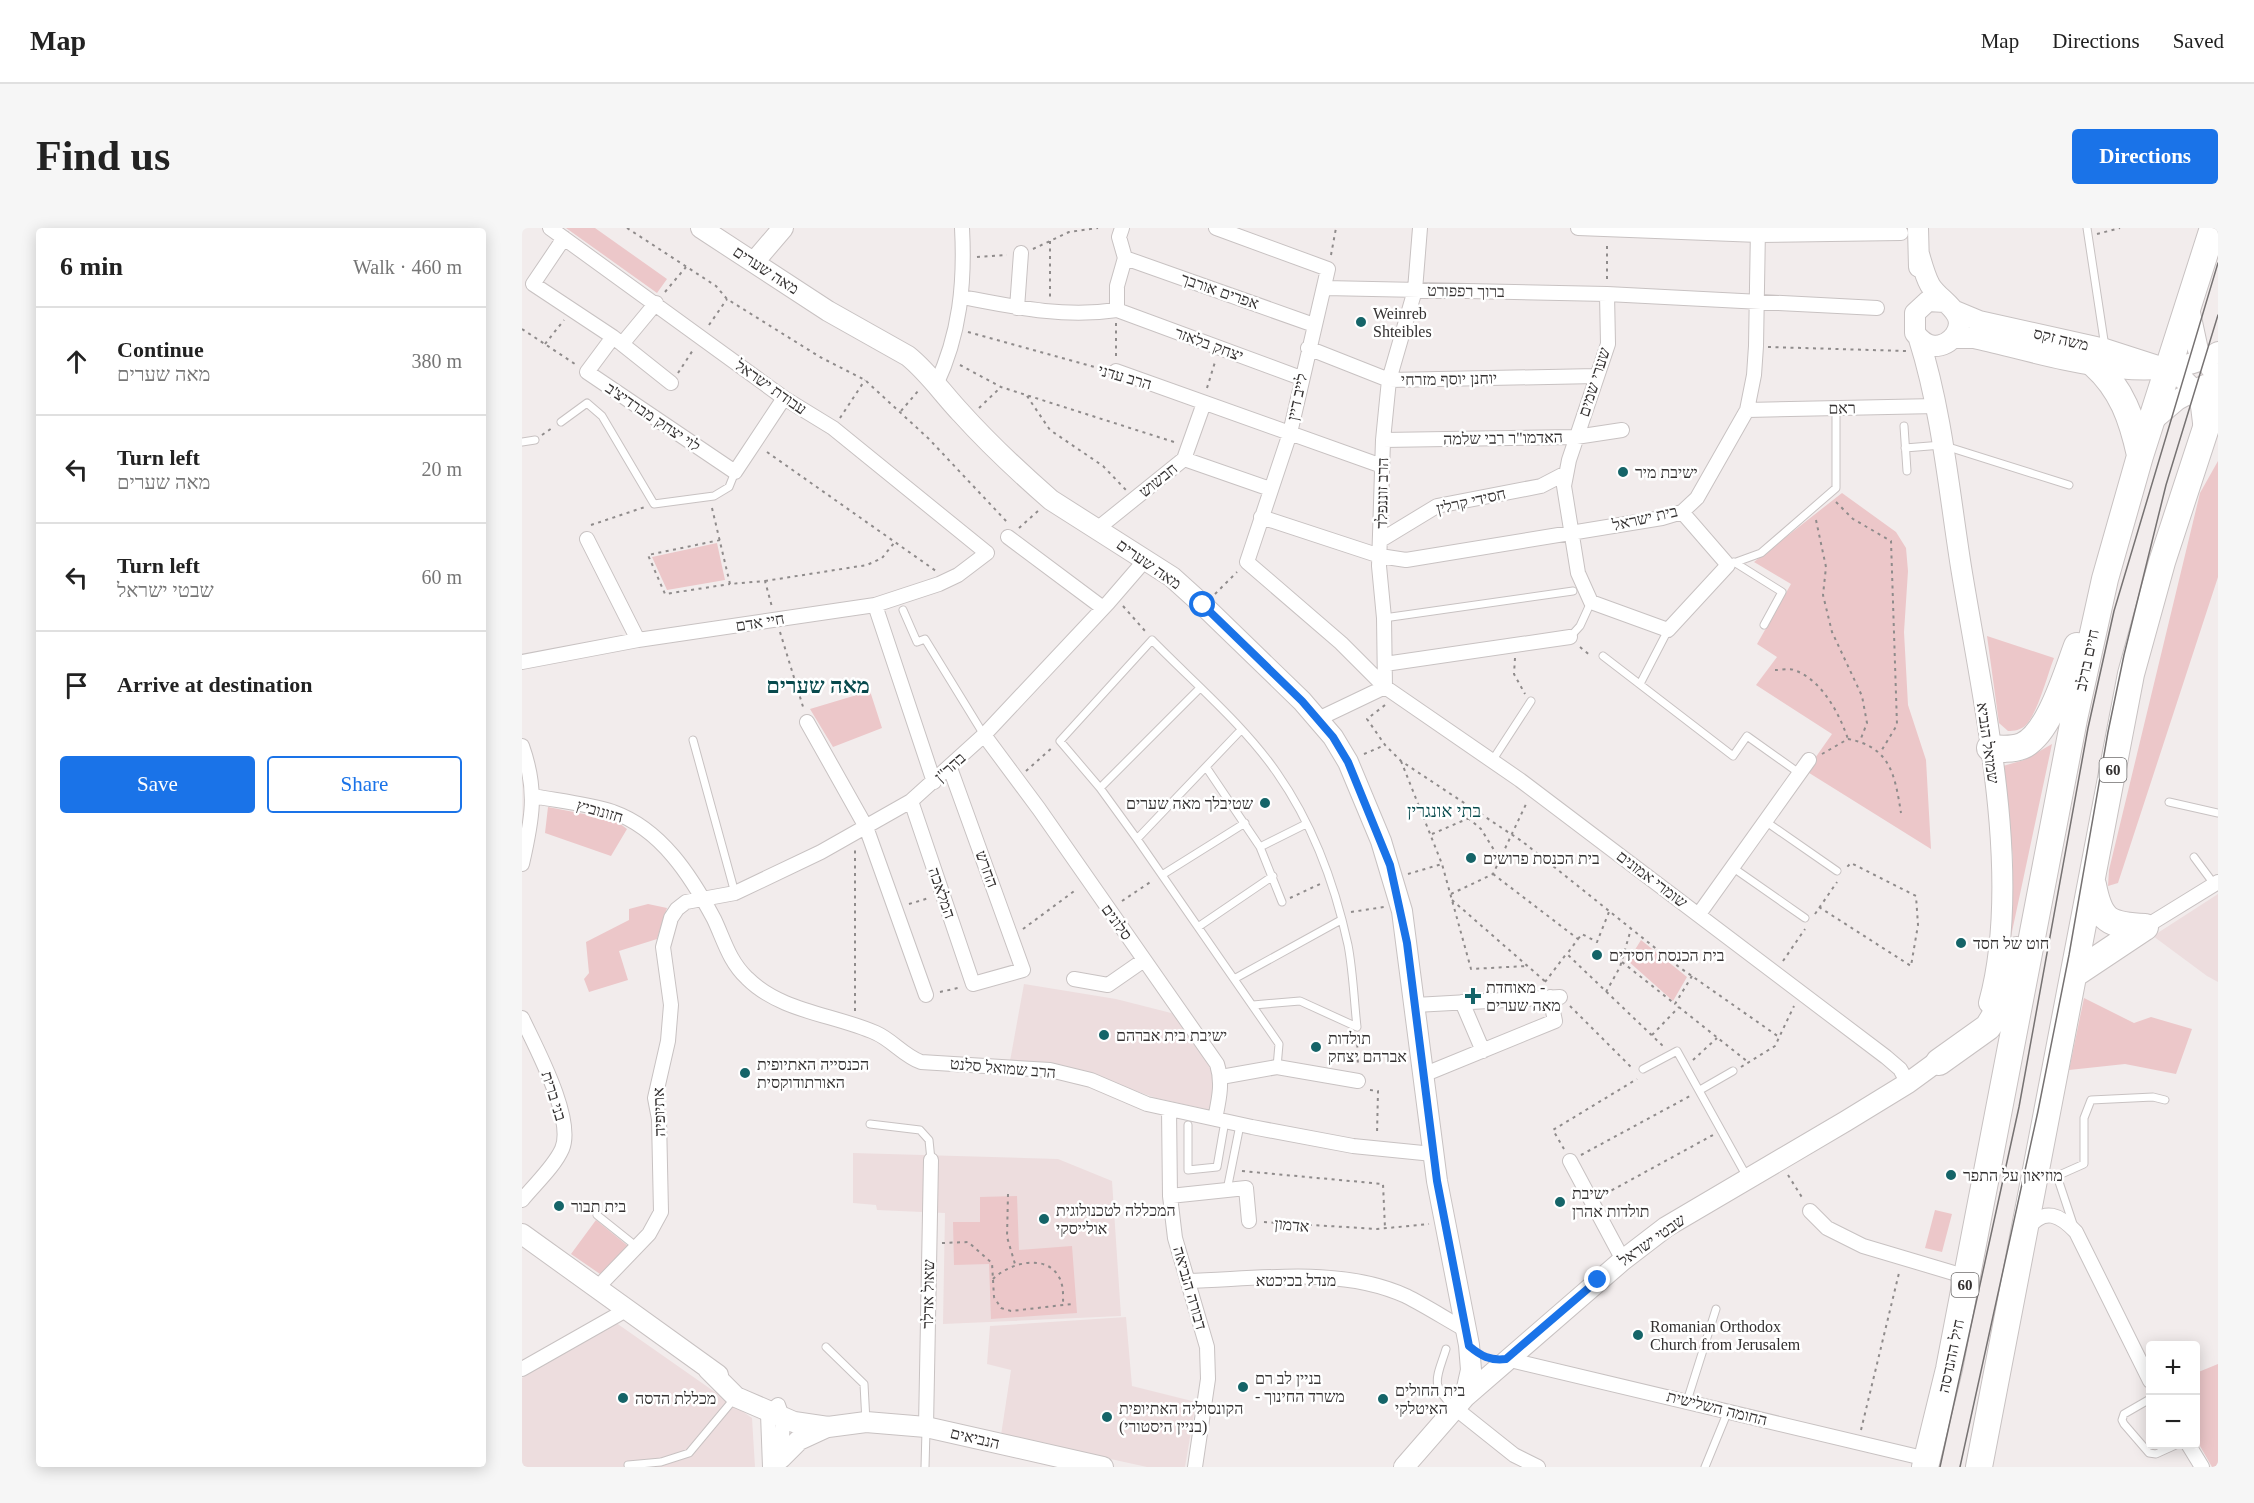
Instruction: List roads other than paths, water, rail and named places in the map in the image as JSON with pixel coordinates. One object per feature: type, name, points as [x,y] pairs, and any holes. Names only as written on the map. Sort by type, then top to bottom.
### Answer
[{"type":"highway","name":"חיים ברלב","points":[[2001,1102],[2052,836],[2105,579],[2140,456],[2213,228]]},
{"type":"highway","points":[[2100,357],[2122,398],[2134,427],[2140,456]]},
{"type":"highway","name":"60","points":[[1979,1467],[2022,1237],[2076,973],[2131,674],[2145,618],[2187,483],[2211,439],[2206,391]]},
{"type":"highway","points":[[1990,748],[2010,749],[2024,746],[2035,738],[2042,728],[2105,579]]},
{"type":"highway","points":[[1939,1062],[1981,1035],[1999,1009],[2052,836]]},
{"type":"highway","points":[[2093,881],[2098,908],[2104,917],[2124,926],[2145,927]]},
{"type":"highway","points":[[2076,973],[2145,927]]},
{"type":"highway","name":"חיל ההנדסה","points":[[1926,1463],[1967,1277],[2001,1102]]},
{"type":"street","name":"עבודת ישראל","points":[[550,228],[784,398],[833,428],[987,553]]},
{"type":"street","name":"מאה שערים","points":[[701,228],[828,310],[901,351],[920,365],[962,414],[1051,500],[1146,559],[1172,577],[1203,605],[1318,719],[1348,762],[1382,841],[1401,905],[1433,1154],[1471,1370],[1460,1402]]},
{"type":"street","points":[[754,262],[783,228]]},
{"type":"street","points":[[933,381],[949,358],[957,329],[962,297],[964,257],[962,228]]},
{"type":"street","points":[[962,297],[1051,313],[1094,314],[1117,310],[1117,286],[1125,258],[1119,237],[1122,228]]},
{"type":"street","name":"לייב דיין","points":[[1216,228],[1328,269],[1290,433],[1247,562]]},
{"type":"street","name":"הרב זוננפלד","points":[[1385,687],[1380,556],[1383,440],[1389,380],[1415,290],[1420,228]]},
{"type":"street","points":[[1578,228],[1910,231],[1920,254],[1930,285],[1950,306],[1959,324],[1950,340],[1933,346],[1921,345],[1915,333],[1913,320],[1919,307],[1920,254]]},
{"type":"street","name":"בית ישראל","points":[[1380,556],[1406,560],[1682,512],[1697,498],[1747,410],[1754,375],[1756,346],[1759,231]]},
{"type":"street","points":[[564,238],[533,284],[618,340],[671,383]]},
{"type":"street","points":[[1017,308],[1021,253]]},
{"type":"street","name":"אפרים אורבך","points":[[1125,258],[1314,325]]},
{"type":"street","name":"ברוך רפפורט","points":[[1324,288],[1607,294],[1757,300]]},
{"type":"street","name":"שערי שמים","points":[[1591,602],[1578,573],[1564,486],[1576,437],[1608,344],[1607,294]]},
{"type":"street","points":[[1757,300],[1877,308]]},
{"type":"street","points":[[1919,307],[1934,300],[1950,306]]},
{"type":"street","points":[[2151,422],[2177,400],[2206,391],[2218,380],[2211,356],[2193,336],[2189,302]]},
{"type":"street","name":"לוי יצחק מברדיצ'ב","points":[[656,303],[587,372],[735,472]]},
{"type":"street","name":"משה זקס","points":[[1950,306],[1979,321],[2100,357]]},
{"type":"street","name":"יצחק בלאזר","points":[[1117,310],[1301,378]]},
{"type":"street","name":"משה זקס","points":[[1950,340],[1974,338],[2168,369],[2211,356]]},
{"type":"street","name":"שמואל הנביא","points":[[1936,406],[1940,368],[1950,340]]},
{"type":"street","name":"שמואל הנביא","points":[[1921,345],[1936,406],[1990,748],[2001,853],[2001,930],[1990,1003],[1980,1022],[1939,1062]]},
{"type":"street","name":"יוחנן יוסף מזרחי","points":[[1308,348],[1389,380],[1597,376]]},
{"type":"street","points":[[2168,369],[2206,391]]},
{"type":"street","name":"הרב עדני","points":[[1116,371],[1382,466]]},
{"type":"street","points":[[735,472],[784,398]]},
{"type":"street","name":"חבשוש","points":[[1097,529],[1135,499],[1186,453],[1204,402]]},
{"type":"street","name":"ראם","points":[[1747,410],[1936,406]]},
{"type":"street","name":"האדמו\"ר רבי שלמה","points":[[1383,440],[1576,437],[1622,430]]},
{"type":"street","points":[[1186,453],[1270,489]]},
{"type":"street","name":"חסידי קרלין","points":[[1380,540],[1437,506],[1541,486],[1566,473]]},
{"type":"street","points":[[1591,602],[1668,630],[1731,564],[1682,512]]},
{"type":"street","points":[[1261,517],[1380,556]]},
{"type":"street","points":[[1010,530],[1103,608]]},
{"type":"street","points":[[586,539],[638,640]]},
{"type":"street","name":"חיי אדם","points":[[522,662],[638,640],[874,605],[948,580],[987,553]]},
{"type":"street","name":"בהר\"ן","points":[[702,900],[735,893],[861,830],[911,801],[984,735],[1146,559]]},
{"type":"street","name":"שומרי אמונים","points":[[1247,562],[1341,643],[1385,687],[1492,761],[1699,914],[1800,994],[1886,1057],[1900,1069],[1908,1083]]},
{"type":"street","points":[[874,605],[934,782]]},
{"type":"street","points":[[1385,664],[1570,637]]},
{"type":"street","points":[[1318,719],[1385,687]]},
{"type":"street","points":[[807,722],[861,830],[895,908],[926,995]]},
{"type":"street","name":"סלונים","points":[[984,735],[1217,1064],[1221,1077]]},
{"type":"street","points":[[522,746],[533,796],[533,816],[522,861]]},
{"type":"street","points":[[1699,914],[1809,760]]},
{"type":"street","name":"החרש","points":[[950,768],[1023,970]]},
{"type":"street","name":"חזונוביץ","points":[[533,796],[614,813],[646,830],[681,866],[702,900]]},
{"type":"street","name":"המלאכה","points":[[911,801],[973,984],[1023,970]]},
{"type":"street","points":[[2145,927],[2216,884]]},
{"type":"street","name":"הרב שמואל סלנט","points":[[702,900],[733,962],[753,984],[785,1002],[876,1033],[921,1062],[1050,1070],[1091,1080],[1147,1104],[1240,1125],[1309,1140],[1433,1154]]},
{"type":"street","name":"אתיופיה","points":[[597,1288],[658,1222],[662,1197],[659,1119],[655,1098],[668,1041],[671,1005],[663,947],[671,918],[677,909],[686,902],[702,900]]},
{"type":"street","points":[[1074,979],[1108,985],[1144,960]]},
{"type":"street","points":[[1415,1005],[1555,997],[1555,1021],[1424,1075]]},
{"type":"street","points":[[1462,1002],[1483,1051]]},
{"type":"street","name":"בני ברית","points":[[522,1018],[557,1098],[565,1137],[561,1151],[522,1200]]},
{"type":"street","name":"שבטי ישראל","points":[[1404,1467],[1460,1402],[1506,1359],[1623,1260],[1666,1227],[1779,1161],[1939,1062]]},
{"type":"street","points":[[1220,1120],[1221,1077],[1277,1067],[1358,1081]]},
{"type":"street","name":"דבורה הנביאה","points":[[1169,1108],[1170,1196],[1175,1238],[1207,1347],[1208,1364],[1195,1467]]},
{"type":"street","name":"שאול אדלר","points":[[926,1427],[931,1160]]},
{"type":"street","points":[[1570,1161],[1623,1260]]},
{"type":"street","points":[[1170,1196],[1246,1188],[1249,1221]]},
{"type":"street","points":[[1810,1211],[1827,1228],[1863,1246],[1967,1277]]},
{"type":"street","points":[[2022,1237],[2034,1221],[2046,1215],[2063,1219],[2076,1233],[2146,1371]]},
{"type":"street","name":"הנביאים","points":[[522,1233],[708,1369],[776,1413]]},
{"type":"street","name":"מנדל בכיכטא","points":[[1188,1281],[1338,1279],[1405,1296],[1467,1338]]},
{"type":"street","points":[[522,1369],[626,1310]]},
{"type":"street","points":[[1467,1338],[1485,1358],[1506,1359]]},
{"type":"street","name":"החומה השלישית","points":[[1506,1359],[1858,1442],[1926,1463]]},
{"type":"street","name":"הנביאים","points":[[708,1369],[736,1397],[776,1413],[810,1417],[840,1425],[866,1422],[926,1427],[1103,1467]]},
{"type":"street","points":[[1460,1402],[1514,1455],[1538,1467]]},
{"type":"street","points":[[776,1413],[777,1464]]},
{"type":"street","points":[[777,1464],[809,1434],[840,1425]]},
{"type":"street","points":[[2191,1449],[2202,1467]]},
{"type":"lane","points":[[2087,228],[2100,357]]},
{"type":"lane","points":[[561,422],[587,404],[602,416],[654,504],[709,496],[729,488],[735,472]]},
{"type":"lane","points":[[1731,564],[1761,553],[1836,488],[1836,408]]},
{"type":"lane","points":[[1904,426],[1907,471]]},
{"type":"lane","points":[[522,442],[535,440]]},
{"type":"lane","points":[[1905,448],[1942,445],[2069,485]]},
{"type":"lane","points":[[1731,564],[1782,592],[1764,625]]},
{"type":"lane","points":[[1384,618],[1573,591]]},
{"type":"lane","points":[[1570,637],[1580,626],[1591,602]]},
{"type":"lane","points":[[903,610],[917,642],[926,639],[984,735]]},
{"type":"lane","points":[[1640,684],[1668,630]]},
{"type":"lane","points":[[1253,1005],[1300,1001],[1357,1026],[1348,946],[1340,916],[1306,824],[1277,773],[1240,730],[1152,640],[1060,741],[1100,788],[1137,839],[1279,1044],[1277,1067]]},
{"type":"lane","points":[[1603,656],[1733,756],[1747,736],[1799,773]]},
{"type":"lane","points":[[1100,788],[1199,689]]},
{"type":"lane","points":[[1492,761],[1531,701]]},
{"type":"lane","points":[[1137,839],[1240,730]]},
{"type":"lane","points":[[693,740],[735,893]]},
{"type":"lane","points":[[1206,767],[1260,847],[1282,902]]},
{"type":"lane","points":[[2169,802],[2218,813]]},
{"type":"lane","points":[[1765,821],[1838,871]]},
{"type":"lane","points":[[1162,875],[1245,823]]},
{"type":"lane","points":[[1260,847],[1306,824]]},
{"type":"lane","points":[[2194,857],[2216,884]]},
{"type":"lane","points":[[1732,867],[1805,918]]},
{"type":"lane","points":[[1198,927],[1273,876]]},
{"type":"lane","points":[[1234,979],[1340,916]]},
{"type":"lane","points":[[1643,1069],[1677,1051],[1748,1178]]},
{"type":"lane","points":[[1700,1090],[1733,1071]]},
{"type":"lane","points":[[2076,1233],[2057,1176],[2084,1164],[2085,1118],[2091,1100],[2153,1097],[2165,1100]]},
{"type":"lane","points":[[1188,1125],[1188,1170],[1217,1167],[1220,1120]]},
{"type":"lane","points":[[870,1124],[920,1130],[929,1140],[931,1160]]},
{"type":"lane","points":[[1227,1190],[1240,1125]]},
{"type":"lane","points":[[597,1215],[637,1247]]},
{"type":"lane","points":[[1687,1401],[1716,1309]]},
{"type":"lane","points":[[826,1347],[864,1384],[866,1422]]},
{"type":"lane","points":[[1446,1349],[1436,1381],[1440,1394],[1460,1402]]},
{"type":"lane","points":[[628,1465],[661,1462],[689,1453],[736,1397]]},
{"type":"lane","points":[[2146,1402],[2124,1414],[2121,1420],[2149,1453],[2156,1454],[2167,1449]]},
{"type":"lane","points":[[1705,1467],[1728,1411]]},
{"type":"lane","points":[[924,1467],[926,1427]]},
{"type":"tram line","points":[[1940,1467],[2019,1107],[2088,728],[2114,611],[2218,263]]},
{"type":"tram line","points":[[1960,1467],[2038,1111],[2124,655],[2166,485],[2218,315]]},
{"type":"place","name":"Weinreb Shteibles","points":[[1361,322]]},
{"type":"place","name":"ישיבת מיר","points":[[1623,472]]},
{"type":"place","name":"שטיבלך מאה שערים","points":[[1265,803]]},
{"type":"place","name":"בית הכנסת פרושים","points":[[1471,858]]},
{"type":"place","name":"חוט של חסד","points":[[1961,943]]},
{"type":"place","name":"בית הכנסת חסידים","points":[[1597,955]]},
{"type":"place","name":"מאוחדת - מאה שערים","points":[[1473,996]]},
{"type":"place","name":"ישיבת בית אברהם","points":[[1104,1035]]},
{"type":"place","name":"תולדות אברהם יצחק","points":[[1316,1047]]},
{"type":"place","name":"הכנסייה האתיופית האורתודוקסית","points":[[745,1073]]},
{"type":"place","name":"מוזיאון על התפר","points":[[1951,1175]]},
{"type":"place","name":"ישיבת תולדות אהרן","points":[[1560,1202]]},
{"type":"place","name":"בית תבור","points":[[559,1206]]},
{"type":"place","name":"המכללה לטכנולוגית אולייסקי","points":[[1044,1219]]},
{"type":"place","name":"Romanian Orthodox Church from Jerusalem","points":[[1638,1335]]},
{"type":"place","name":"בניין לב רם - משרד החינוך","points":[[1243,1387]]},
{"type":"place","name":"מכללת הדסה","points":[[623,1398]]},
{"type":"place","name":"בית החולים האיטלקי","points":[[1383,1399]]},
{"type":"place","name":"הקונסוליה האתיופית (בניין היסטורי)","points":[[1107,1417]]},
{"type":"district","name":"מאה שערים","points":[[818,685]]},
{"type":"district","name":"בתי אונגרין","points":[[1444,811]]}]
